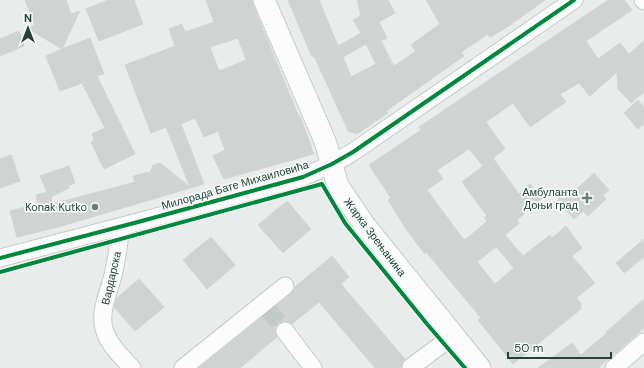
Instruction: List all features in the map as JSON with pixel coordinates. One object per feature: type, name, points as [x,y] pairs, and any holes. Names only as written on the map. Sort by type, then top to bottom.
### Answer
[{"type":"street","name":"Жарка Зрењанина","points":[[264,0],[325,141],[338,186],[363,224],[480,368]]},
{"type":"street","name":"Милорада Бате Михаиловића","points":[[0,258],[303,177],[332,164],[360,148],[574,0]]},
{"type":"street","name":"Вардарска","points":[[122,226],[113,276],[105,299],[103,316],[104,331],[111,344],[132,368]]},
{"type":"street","points":[[183,368],[266,306],[285,286]]},
{"type":"street","points":[[285,331],[313,368]]},
{"type":"street","points":[[411,367],[453,336]]},
{"type":"street","points":[[614,368],[644,342]]},
{"type":"building","points":[[25,0],[66,0],[71,14],[80,11],[62,49],[27,28],[35,25]]},
{"type":"building","points":[[108,0],[134,0],[143,24],[99,41],[86,9]]},
{"type":"building","points":[[206,0],[252,0],[299,117],[300,116],[314,154],[224,179],[213,156],[225,150],[218,131],[204,137],[195,118],[181,124],[204,184],[58,227],[17,237],[10,211],[38,204],[36,195],[47,192],[40,176],[69,166],[75,183],[68,186],[69,188],[51,197],[53,204],[135,182],[133,176],[150,172],[153,165],[160,163],[190,187],[166,127],[151,133],[125,65],[175,46],[169,29],[182,24],[185,32],[214,22]],"holes":[[[238,38],[246,60],[219,71],[210,47]]]},
{"type":"building","points":[[288,0],[319,0],[338,46],[361,33],[353,20],[361,15],[357,0],[388,0],[395,13],[379,22],[387,38],[381,41],[394,66],[416,51],[411,45],[440,24],[426,0],[545,0],[509,26],[490,37],[488,34],[461,52],[464,56],[386,111],[388,113],[357,134],[348,131],[314,56],[312,57]],"holes":[[[366,44],[376,64],[351,77],[343,57]]]},
{"type":"building","points":[[608,0],[624,0],[632,10],[586,41],[598,59],[620,43],[629,54],[644,41],[644,92],[631,103],[618,89],[617,72],[590,96],[579,83],[560,94],[566,102],[530,127],[513,103],[486,122],[505,149],[493,158],[519,194],[530,184],[542,198],[517,220],[519,223],[505,235],[523,256],[550,235],[552,238],[566,226],[582,248],[572,256],[595,283],[576,298],[581,304],[581,309],[513,364],[478,320],[481,318],[426,252],[424,253],[406,229],[388,200],[391,198],[369,165],[421,130],[419,127]],"holes":[[[469,149],[483,166],[462,182],[487,216],[484,218],[487,220],[465,240],[427,190],[443,179],[437,170]],[[496,247],[514,268],[495,284],[477,262]]]},
{"type":"building","points":[[19,31],[24,46],[0,56],[0,39]]},
{"type":"building","points":[[90,38],[104,74],[97,76],[135,154],[104,169],[91,142],[94,140],[92,134],[105,128],[82,83],[60,91],[46,56]]},
{"type":"building","points":[[638,100],[644,107],[644,124],[638,129],[624,113]]},
{"type":"building","points":[[11,155],[20,181],[0,188],[0,159]]},
{"type":"building","points":[[594,173],[609,190],[603,195],[606,199],[588,216],[583,211],[574,219],[557,201],[566,192],[569,196]]},
{"type":"building","points":[[287,201],[311,229],[283,253],[258,225]]},
{"type":"building","points":[[211,237],[235,265],[207,289],[183,260]]},
{"type":"building","points":[[644,239],[644,257],[624,273],[616,263]]},
{"type":"building","points":[[332,256],[349,277],[341,284],[405,359],[401,368],[375,368],[319,302],[292,324],[284,321],[279,323],[275,332],[277,337],[240,368],[199,368],[291,294],[295,287]]},
{"type":"building","points":[[139,279],[164,307],[135,331],[114,307],[117,298]]},
{"type":"building","points":[[644,299],[644,328],[598,368],[538,368],[572,343],[581,355]]},
{"type":"tunnel","points":[[268,309],[285,331]]},
{"type":"cycle path","points":[[0,258],[303,177],[332,164],[353,152],[574,0]]},
{"type":"cycle path","points":[[0,272],[322,184],[345,223],[427,324],[465,368]]},
{"type":"place","name":"Амбуланта Доњи град","points":[[587,198]]},
{"type":"place","name":"Konak Kutko","points":[[95,207]]}]
